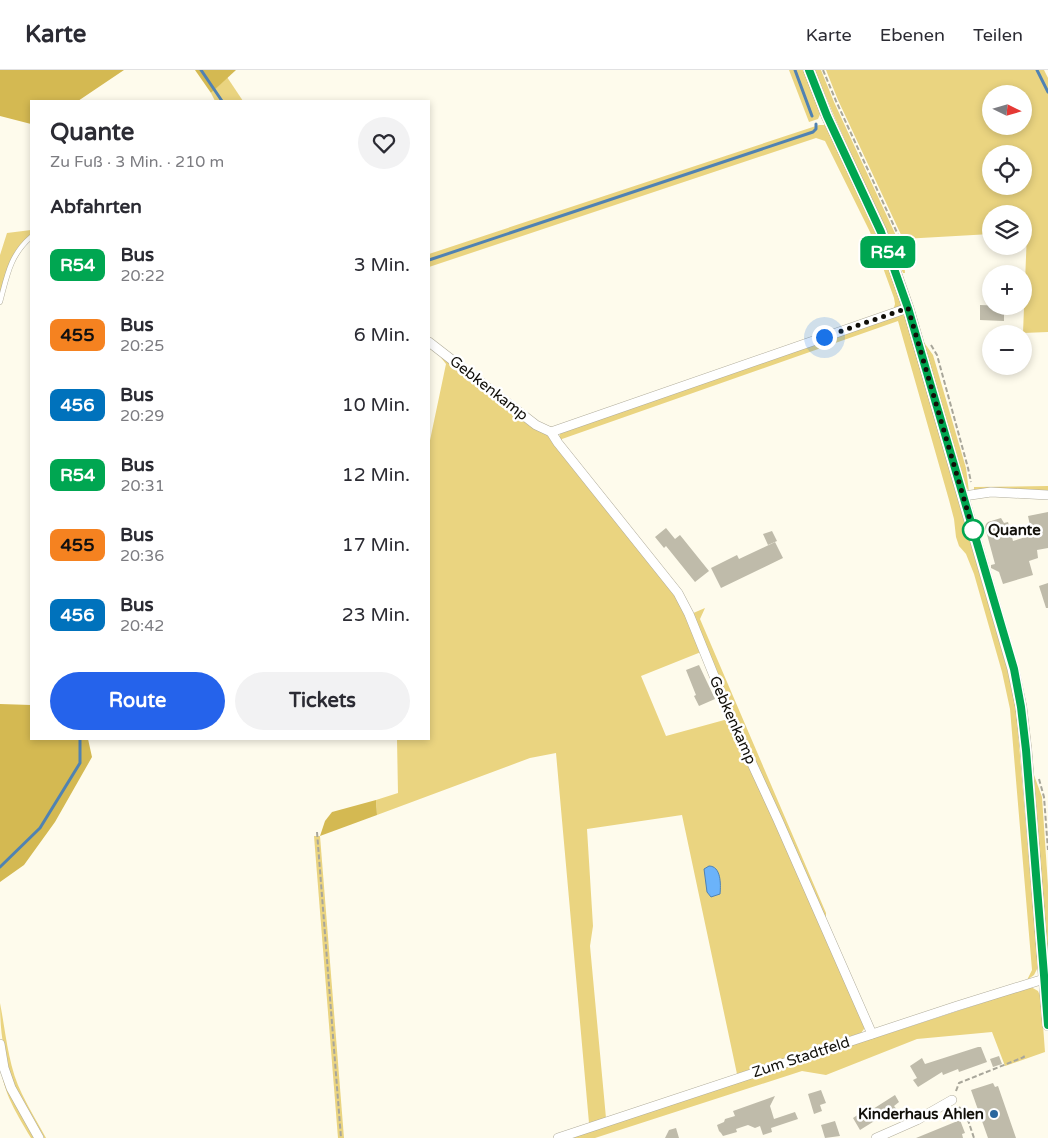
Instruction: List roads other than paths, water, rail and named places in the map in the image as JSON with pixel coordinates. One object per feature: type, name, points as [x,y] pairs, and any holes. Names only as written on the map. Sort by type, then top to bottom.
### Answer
[{"type":"main road","points":[[810,70],[827,116],[881,232],[908,308],[968,496],[1014,669],[1021,707],[1048,1025]]},
{"type":"street","points":[[551,432],[908,308]]},
{"type":"street","name":"Gebkenkamp","points":[[430,343],[536,425],[551,432],[678,593],[731,718],[872,1034]]},
{"type":"street","points":[[968,496],[991,492],[1048,495]]},
{"type":"street","name":"Zum Stadtfeld","points":[[558,1138],[1044,979]]},
{"type":"street","points":[[0,1044],[4,1068],[11,1088],[39,1138]]},
{"type":"street","points":[[876,1138],[917,1120],[952,1100]]},
{"type":"lane","points":[[0,302],[11,263],[20,246],[30,238]]},
{"type":"water","points":[[709,866],[716,869],[720,881],[720,894],[711,897],[707,892],[704,869]]},
{"type":"waterway","points":[[201,70],[221,100]]},
{"type":"waterway","points":[[795,70],[812,116]]},
{"type":"waterway","points":[[1037,70],[1048,92]]},
{"type":"waterway","points":[[430,260],[813,132],[816,129],[816,124]]},
{"type":"waterway","points":[[0,867],[40,828],[80,763],[80,740]]},
{"type":"place","name":"Quante","points":[[973,530]]},
{"type":"place","name":"Kinderhaus Ahlen","points":[[994,1114]]}]
